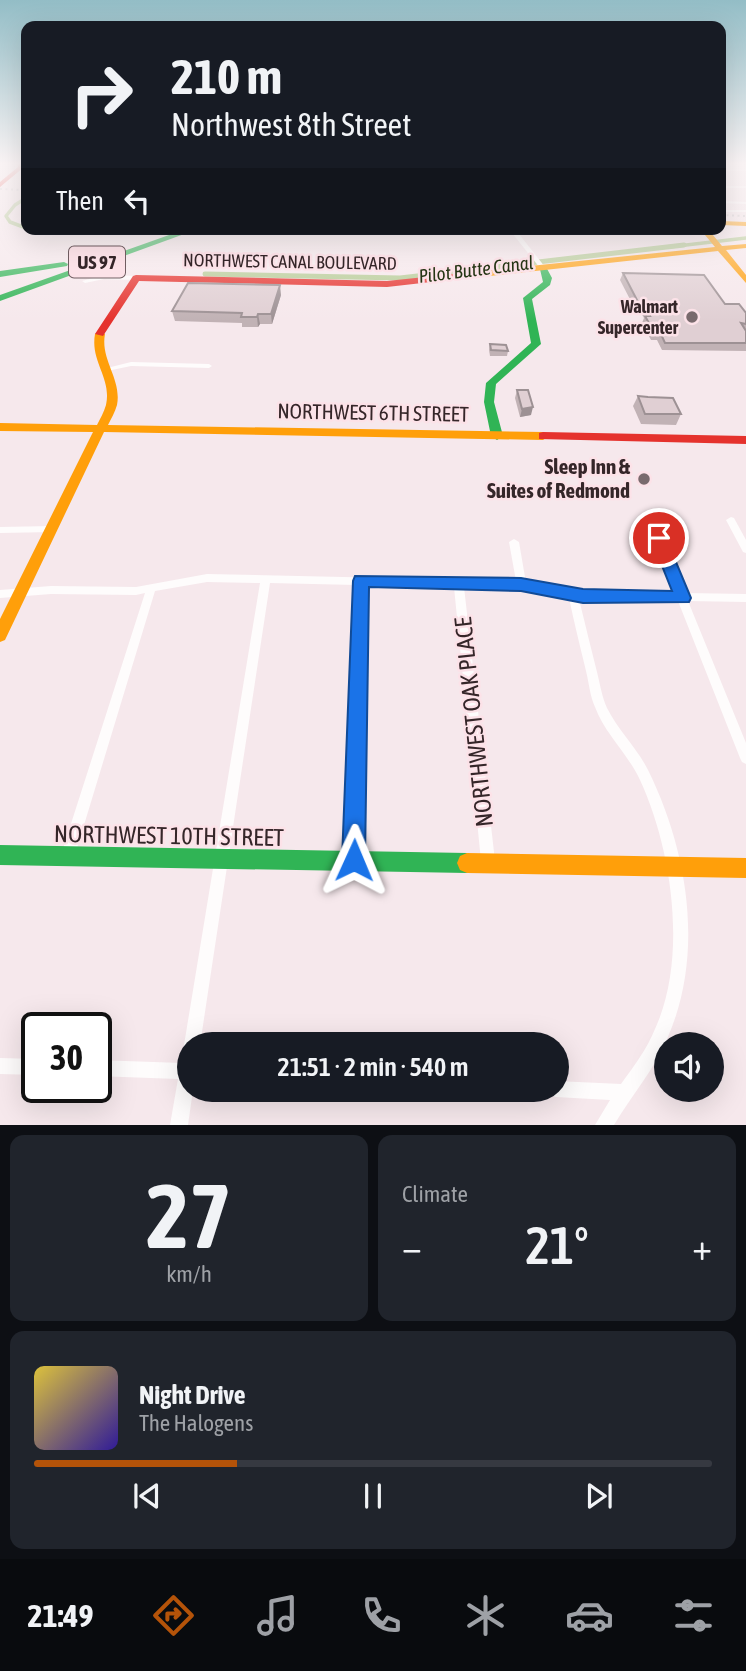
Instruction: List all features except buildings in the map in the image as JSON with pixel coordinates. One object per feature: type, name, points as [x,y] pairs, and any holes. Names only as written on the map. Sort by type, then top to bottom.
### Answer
[{"type":"main road","points":[[726,224],[746,225]]},
{"type":"main road","points":[[0,274],[64,264],[162,235]]},
{"type":"main road","name":"US 97","points":[[0,296],[165,235]]},
{"type":"main road","name":"US 97","points":[[0,296],[175,235]]},
{"type":"main road","points":[[709,235],[746,280]]},
{"type":"main road","name":"NORTHWEST CANAL BOULEVARD","points":[[136,278],[387,284],[540,265],[746,246]]},
{"type":"main road","points":[[0,307],[41,286],[135,248]]},
{"type":"main road","points":[[497,436],[489,389],[495,376],[529,355],[536,344],[526,303],[531,292],[547,283],[548,278],[540,265]]},
{"type":"main road","points":[[0,635],[114,397],[114,380],[99,357],[98,338],[136,278]]},
{"type":"main road","name":"NORTHWEST 6TH STREET","points":[[0,427],[746,440]]},
{"type":"main road","name":"NORTHWEST 10TH STREET","points":[[0,855],[222,860],[488,861],[746,868]]},
{"type":"street","points":[[517,235],[540,265]]},
{"type":"street","name":"NORTHWEST CANAL BOULEVARD","points":[[85,281],[98,278],[136,278]]},
{"type":"street","points":[[107,369],[131,364],[209,366]]},
{"type":"street","points":[[650,518],[746,758]]},
{"type":"street","points":[[731,520],[746,550]]},
{"type":"street","points":[[0,530],[53,529]]},
{"type":"street","points":[[514,542],[521,584]]},
{"type":"street","points":[[0,594],[151,589],[207,578],[521,584],[573,595],[746,598]]},
{"type":"street","points":[[194,1032],[266,579]]},
{"type":"street","points":[[354,860],[361,581]]},
{"type":"street","name":"NORTHWEST OAK PLACE","points":[[459,583],[488,861]]},
{"type":"street","points":[[67,858],[151,589]]},
{"type":"street","points":[[573,595],[600,706],[606,719],[643,771],[655,801],[674,866],[682,918],[680,959],[667,1021],[643,1068],[623,1092],[604,1125]]},
{"type":"street","points":[[0,1066],[21,1067]]},
{"type":"street","points":[[112,1068],[177,1068]]},
{"type":"street","points":[[569,1090],[623,1092]]},
{"type":"street","points":[[179,1125],[183,1102]]},
{"type":"waterway","name":"Pilot Butte Canal","points":[[6,216],[10,222],[21,226]]},
{"type":"waterway","name":"Pilot Butte Canal","points":[[669,247],[746,238]]},
{"type":"waterway","name":"Pilot Butte Canal","points":[[205,274],[400,278],[684,245]]},
{"type":"railway","points":[[734,216],[746,216]]},
{"type":"traffic: fast","points":[[0,298],[177,235]]},
{"type":"traffic: fast","points":[[0,274],[64,264]]},
{"type":"traffic: fast","points":[[497,436],[489,402],[491,383],[536,344],[527,298],[547,283],[548,278],[542,267]]},
{"type":"traffic: fast","points":[[0,855],[467,863]]},
{"type":"traffic: slow","points":[[726,223],[746,224]]},
{"type":"traffic: slow","points":[[709,235],[746,280]]},
{"type":"traffic: slow","points":[[472,275],[746,246]]},
{"type":"traffic: slow","points":[[0,635],[111,407],[111,384],[99,353],[100,334]]},
{"type":"traffic: slow","points":[[0,427],[543,436]]},
{"type":"traffic: slow","points":[[467,863],[746,868]]},
{"type":"traffic: jam","points":[[100,334],[136,278],[387,284],[472,275]]},
{"type":"traffic: jam","points":[[543,436],[746,440]]},
{"type":"place","name":"Walmart Supercenter","points":[[692,317]]},
{"type":"place","name":"Sleep Inn & Suites of Redmond","points":[[644,479]]},
{"type":"route","points":[[354,860],[361,581],[521,584],[583,596],[683,598],[659,538]]}]
